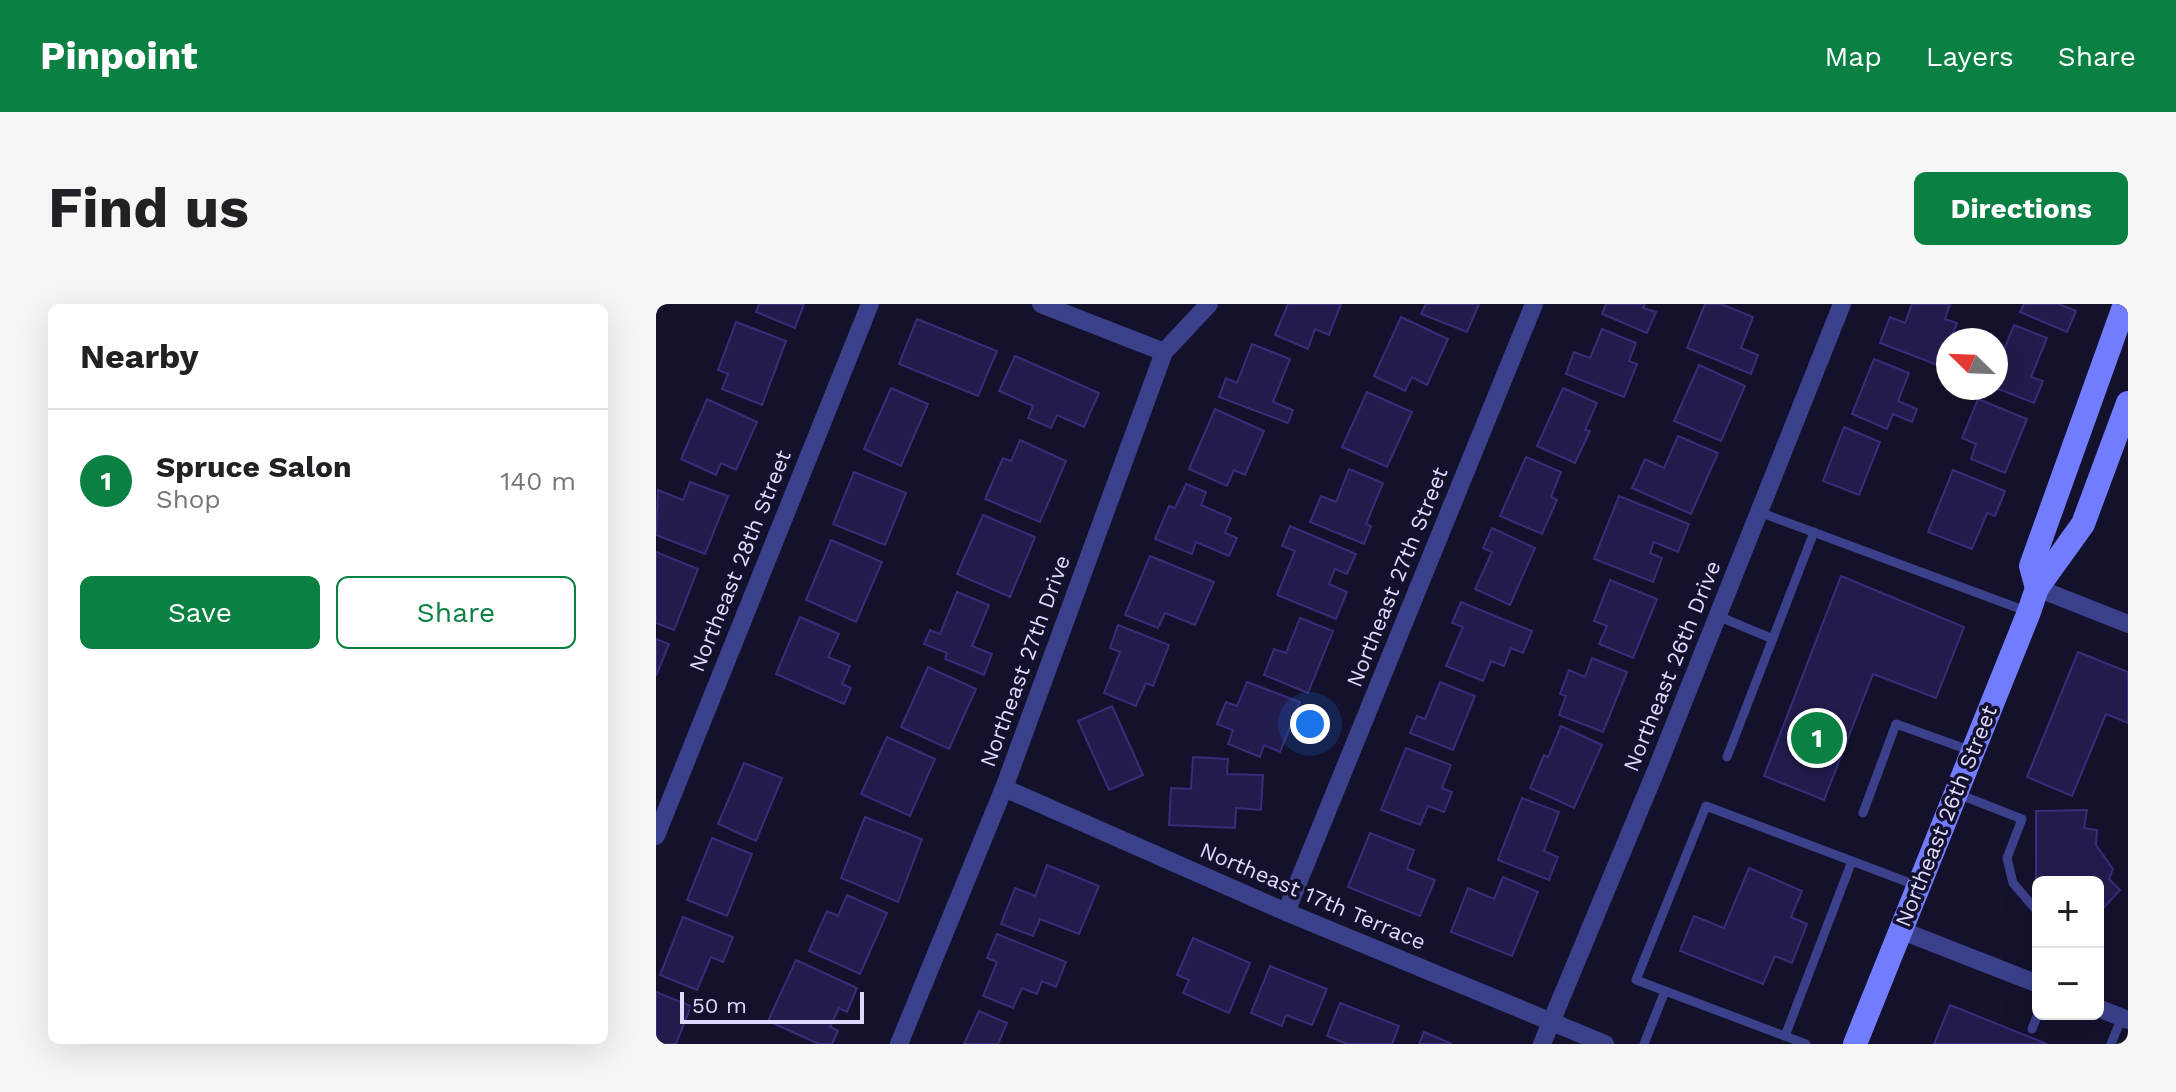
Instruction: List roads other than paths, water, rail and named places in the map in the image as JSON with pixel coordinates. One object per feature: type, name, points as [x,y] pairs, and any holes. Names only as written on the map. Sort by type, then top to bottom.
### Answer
[{"type":"street","name":"Northeast 28th Street","points":[[656,836],[870,304]]},
{"type":"street","points":[[1041,304],[1164,352]]},
{"type":"street","name":"Northeast 27th Drive","points":[[899,1044],[1004,788],[1164,352],[1209,304]]},
{"type":"street","name":"Northeast 27th Street","points":[[1286,912],[1534,304]]},
{"type":"street","name":"Northeast 26th Drive","points":[[1542,1044],[1657,768],[1842,304]]},
{"type":"street","name":"Northeast 26th Street","points":[[2037,588],[2031,566],[2125,304]]},
{"type":"street","name":"Northeast 26th Street","points":[[1855,1044],[2037,588],[2083,524],[2128,403]]},
{"type":"street","points":[[2037,588],[2128,624]]},
{"type":"street","name":"Northeast 17th Terrace","points":[[1004,788],[1286,912],[1605,1044]]},
{"type":"street","points":[[1900,930],[2032,982]]},
{"type":"street","points":[[2104,1010],[2125,1018]]},
{"type":"lane","points":[[1759,512],[2029,612]]},
{"type":"lane","points":[[1727,757],[1814,532]]},
{"type":"lane","points":[[1718,616],[1773,639]]},
{"type":"lane","points":[[1863,813],[1896,724],[1972,751]]},
{"type":"lane","points":[[1955,793],[2022,819],[2007,858],[2013,883],[2032,905]]},
{"type":"lane","points":[[1806,1044],[1636,980],[1706,806],[1918,886]]},
{"type":"lane","points":[[1785,1036],[1852,861]]},
{"type":"lane","points":[[1644,1044],[1665,991]]},
{"type":"lane","points":[[2111,1044],[2125,1018]]},
{"type":"lane","points":[[2032,1029],[2036,1020]]},
{"type":"place","name":"Spruce Salon","points":[[1817,738]]}]
